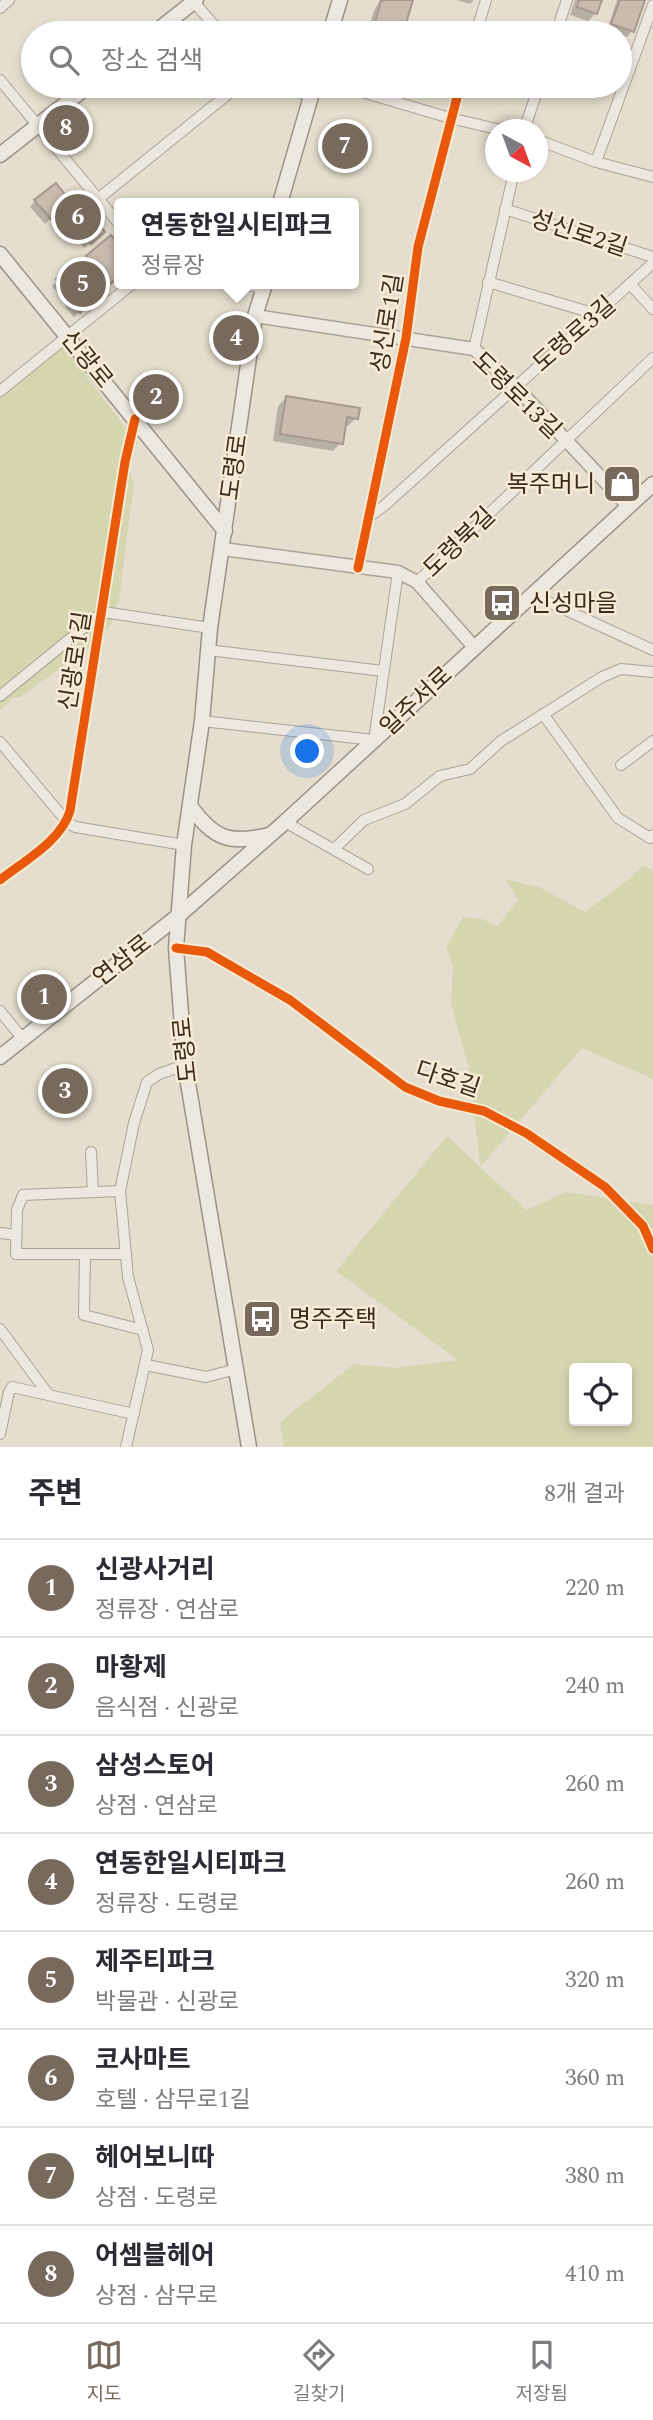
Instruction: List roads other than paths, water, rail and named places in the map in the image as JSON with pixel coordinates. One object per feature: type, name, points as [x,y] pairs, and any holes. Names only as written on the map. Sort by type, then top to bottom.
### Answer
[{"type":"main road","points":[[334,21],[340,0]]},
{"type":"main road","points":[[169,21],[194,1]]},
{"type":"main road","points":[[0,155],[73,98]]},
{"type":"main road","points":[[281,198],[310,98]]},
{"type":"main road","name":"신광로","points":[[0,254],[225,531]]},
{"type":"main road","name":"도령로","points":[[249,1447],[185,1065],[176,948],[184,845],[202,720],[210,628],[255,316],[263,289]]},
{"type":"main road","name":"일주서로","points":[[178,916],[271,835],[653,484]]},
{"type":"main road","points":[[190,806],[209,829],[225,838],[249,840],[271,835]]},
{"type":"main road","name":"연삼로","points":[[0,1057],[178,916]]},
{"type":"street","points":[[0,8],[9,0]]},
{"type":"street","points":[[480,21],[486,0]]},
{"type":"street","points":[[560,21],[567,0]]},
{"type":"street","points":[[194,1],[211,21]]},
{"type":"street","points":[[632,63],[653,5]]},
{"type":"street","points":[[0,80],[36,127],[114,218]]},
{"type":"street","points":[[99,199],[223,98]]},
{"type":"street","points":[[382,98],[485,126]]},
{"type":"street","name":"성신로1길","points":[[358,568],[406,338],[418,247],[456,98]]},
{"type":"street","points":[[528,119],[535,98]]},
{"type":"street","points":[[596,162],[619,98]]},
{"type":"street","points":[[548,144],[596,162],[653,177]]},
{"type":"street","name":"성신로2길","points":[[474,349],[512,182]]},
{"type":"street","name":"성신로2길","points":[[505,209],[653,257]]},
{"type":"street","name":"도령로3길","points":[[369,517],[653,263]]},
{"type":"street","points":[[488,282],[596,314]]},
{"type":"street","points":[[630,284],[653,310]]},
{"type":"street","points":[[0,391],[126,289]]},
{"type":"street","name":"도령로13길","points":[[255,316],[474,349],[515,386],[628,506]]},
{"type":"street","name":"도령북길","points":[[417,582],[653,358]]},
{"type":"street","name":"신광로1길","points":[[67,822],[103,612],[125,462],[135,419]]},
{"type":"street","points":[[223,549],[398,572],[417,582],[474,648]]},
{"type":"street","points":[[202,720],[374,740],[398,572]]},
{"type":"street","points":[[533,594],[653,650]]},
{"type":"street","points":[[0,696],[103,612],[210,628]]},
{"type":"street","points":[[208,650],[383,671]]},
{"type":"street","points":[[334,849],[364,820],[405,804],[440,776],[470,769],[501,741],[602,677],[621,669],[653,672]]},
{"type":"street","points":[[543,714],[618,818],[650,838],[653,835]]},
{"type":"street","points":[[621,765],[653,741]]},
{"type":"street","points":[[0,742],[67,822],[75,827],[184,845]]},
{"type":"street","points":[[0,879],[50,840],[67,822]]},
{"type":"street","points":[[285,822],[368,869]]},
{"type":"street","name":"다호길","points":[[176,948],[206,952],[290,999],[405,1087],[439,1101],[484,1111],[526,1133],[605,1187],[643,1226],[653,1249]]},
{"type":"street","points":[[0,1012],[23,1039]]},
{"type":"street","points":[[129,1446],[148,1350],[128,1277],[120,1191],[139,1100],[147,1082],[159,1074],[185,1065]]},
{"type":"street","points":[[91,1152],[93,1192]]},
{"type":"street","points":[[120,1191],[23,1195],[17,1210],[16,1255],[126,1254]]},
{"type":"street","points":[[0,1233],[16,1235]]},
{"type":"street","points":[[85,1254],[84,1315],[143,1330]]},
{"type":"street","points":[[0,1329],[48,1394]]},
{"type":"street","points":[[146,1365],[206,1377],[236,1369]]},
{"type":"street","points":[[0,1434],[12,1387],[134,1414]]},
{"type":"place","name":"어셈블헤어","points":[[66,128]]},
{"type":"place","name":"헤어보니따","points":[[345,146]]},
{"type":"place","name":"코사마트","points":[[78,217]]},
{"type":"place","name":"제주티파크","points":[[83,284]]},
{"type":"place","name":"연동한일시티파크","points":[[236,338]]},
{"type":"place","name":"마황제","points":[[156,397]]},
{"type":"place","name":"복주머니","points":[[622,484]]},
{"type":"place","name":"신성마을","points":[[502,603]]},
{"type":"place","name":"신광사거리","points":[[44,997]]},
{"type":"place","name":"삼성스토어","points":[[65,1091]]},
{"type":"place","name":"명주주택","points":[[262,1319]]}]
